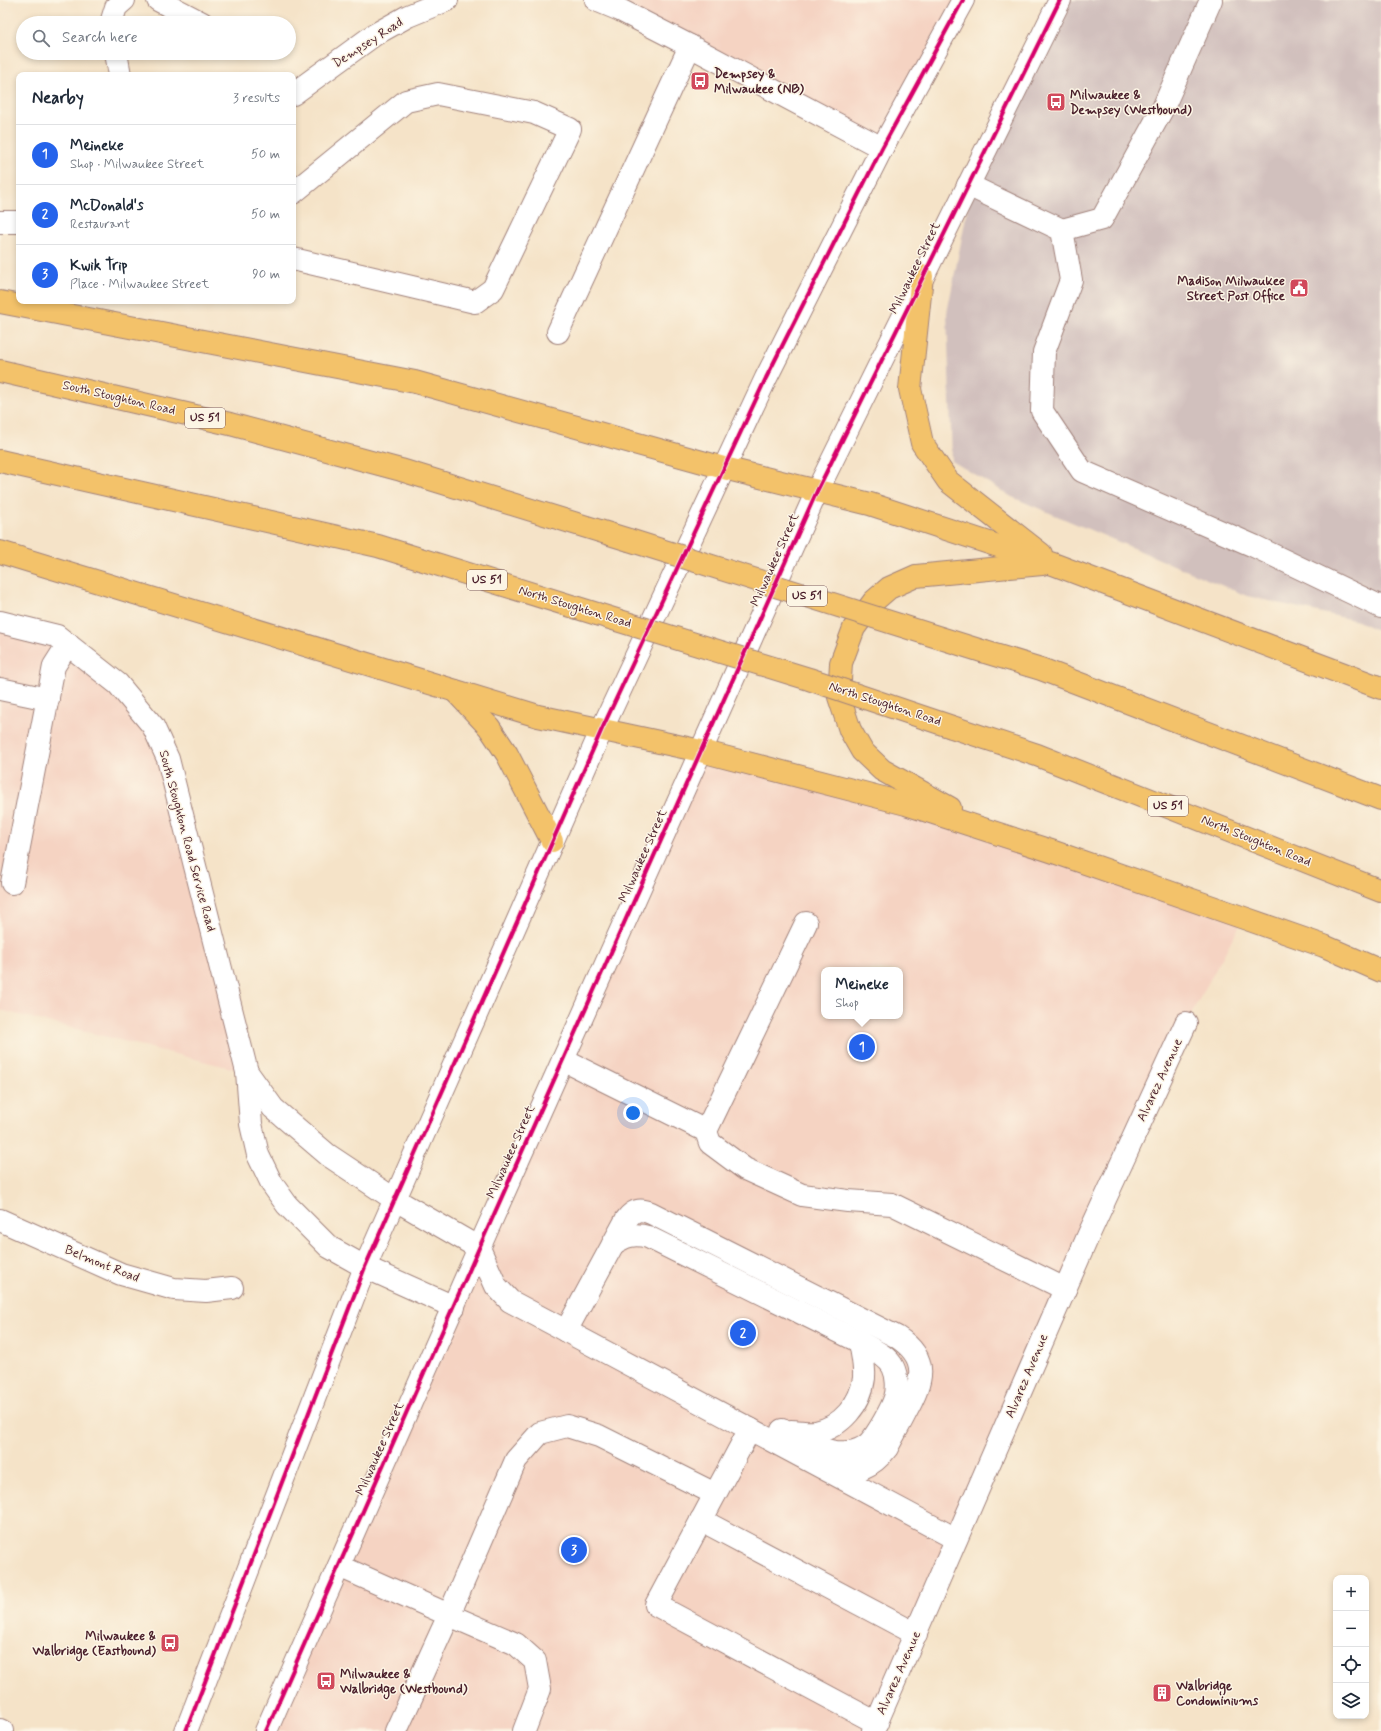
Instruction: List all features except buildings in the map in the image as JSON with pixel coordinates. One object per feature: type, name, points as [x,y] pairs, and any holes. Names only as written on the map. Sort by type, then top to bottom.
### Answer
[{"type":"main road","points":[[922,276],[910,389],[922,443],[948,481],[1053,564]]},
{"type":"main road","points":[[0,302],[415,382],[724,468],[870,504],[1053,564],[1381,688]]},
{"type":"main road","name":"South Stoughton Road","points":[[0,371],[230,424],[400,470],[629,540],[1041,669],[1381,799]]},
{"type":"main road","name":"North Stoughton Road","points":[[0,461],[378,546],[810,679],[1044,758],[1381,891]]},
{"type":"main road","points":[[0,552],[538,716],[701,751],[906,804],[1051,851],[1316,944],[1381,971]]},
{"type":"main road","points":[[992,832],[882,770],[862,751],[850,730],[839,697],[841,662],[854,628],[874,601],[889,588],[916,576],[1053,564]]},
{"type":"main road","points":[[454,690],[489,727],[502,747],[552,841]]},
{"type":"street","points":[[113,16],[116,7],[124,0]]},
{"type":"street","points":[[158,0],[189,16]]},
{"type":"street","name":"Dempsey Road","points":[[296,92],[374,35],[408,16],[447,0]]},
{"type":"street","points":[[596,0],[620,10],[690,46],[882,148]]},
{"type":"street","points":[[186,1731],[365,1267],[602,729],[766,378],[882,148],[963,0]]},
{"type":"street","name":"Milwaukee Street","points":[[266,1731],[479,1248],[817,491],[922,276],[1060,0]]},
{"type":"street","points":[[968,185],[1062,230],[1102,219],[1163,108],[1211,0]]},
{"type":"street","points":[[558,332],[690,46]]},
{"type":"street","points":[[117,60],[119,72]]},
{"type":"street","points":[[296,192],[406,101],[438,94],[534,113],[570,130],[493,289],[475,302],[296,260]]},
{"type":"street","points":[[0,222],[16,222]]},
{"type":"street","points":[[1062,230],[1071,280],[1044,352],[1042,411],[1082,471],[1254,546],[1381,608]]},
{"type":"street","name":"South Stoughton Road Service Road","points":[[0,622],[57,636],[118,684],[153,726],[168,759],[247,1072],[251,1124],[258,1156],[272,1184],[287,1206],[329,1246],[365,1267],[454,1307]]},
{"type":"street","points":[[12,883],[54,666],[68,644]]},
{"type":"street","points":[[0,689],[48,699]]},
{"type":"street","points":[[806,923],[706,1131],[710,1143],[745,1169],[802,1195],[848,1201],[892,1204],[1065,1289]]},
{"type":"street","name":"Alvarez Avenue","points":[[875,1727],[1065,1289],[1186,1023]]},
{"type":"street","points":[[563,1060],[706,1131]]},
{"type":"street","name":"South Stoughton Road Service Road","points":[[247,1072],[273,1108],[328,1155],[394,1200],[479,1248]]},
{"type":"street","points":[[566,1331],[630,1213],[638,1210],[644,1210],[897,1337],[905,1343],[918,1358],[920,1380],[918,1391],[887,1448],[881,1457],[863,1469],[850,1472],[838,1472],[825,1469]]},
{"type":"street","name":"Belmont Road","points":[[0,1220],[121,1274],[174,1289],[206,1291],[232,1288]]},
{"type":"street","points":[[598,1348],[621,1346],[782,1430],[830,1451],[840,1453],[858,1450],[872,1440],[895,1398],[896,1377],[893,1368],[885,1357],[860,1342],[648,1236],[636,1234],[623,1237],[613,1244]]},
{"type":"street","points":[[479,1248],[496,1286],[510,1301],[956,1539]]},
{"type":"street","points":[[782,1430],[815,1432],[828,1428],[841,1420],[852,1409],[860,1395],[864,1378],[864,1362],[860,1342]]},
{"type":"street","points":[[396,1731],[449,1615],[516,1460],[540,1433],[567,1426],[599,1436],[715,1494]]},
{"type":"street","points":[[750,1429],[656,1605],[875,1727]]},
{"type":"street","points":[[701,1520],[916,1634]]},
{"type":"street","points":[[339,1566],[516,1644],[535,1660],[540,1689],[524,1731]]},
{"type":"shaded area","points":[[611,0],[962,0],[882,148]]},
{"type":"shaded area","points":[[1060,0],[1381,0],[1381,632],[1358,621],[1247,596],[1012,497],[952,461],[947,313],[975,171]]},
{"type":"shaded area","points":[[0,622],[57,636],[153,726],[247,1072],[0,1010]]},
{"type":"shaded area","points":[[701,751],[1244,918],[1186,1023],[873,1731],[266,1731]]},
{"type":"cycle path","points":[[186,1731],[365,1267],[602,729],[766,378],[882,148],[963,0]]},
{"type":"cycle path","points":[[266,1731],[479,1248],[817,491],[1060,0]]},
{"type":"place","name":"Dempsey & Milwaukee (NB)","points":[[700,81]]},
{"type":"place","name":"Milwaukee & Dempsey (Westbound)","points":[[1056,102]]},
{"type":"place","name":"Madison Milwaukee Street Post Office","points":[[1299,288]]},
{"type":"place","name":"Meineke","points":[[862,1047]]},
{"type":"place","name":"McDonald's","points":[[743,1333]]},
{"type":"place","name":"Kwik Trip","points":[[574,1550]]},
{"type":"place","name":"Milwaukee & Walbridge (Eastbound)","points":[[170,1643]]},
{"type":"place","name":"Milwaukee & Walbridge (Westbound)","points":[[326,1681]]},
{"type":"place","name":"Walbridge Condominiums","points":[[1162,1693]]}]
